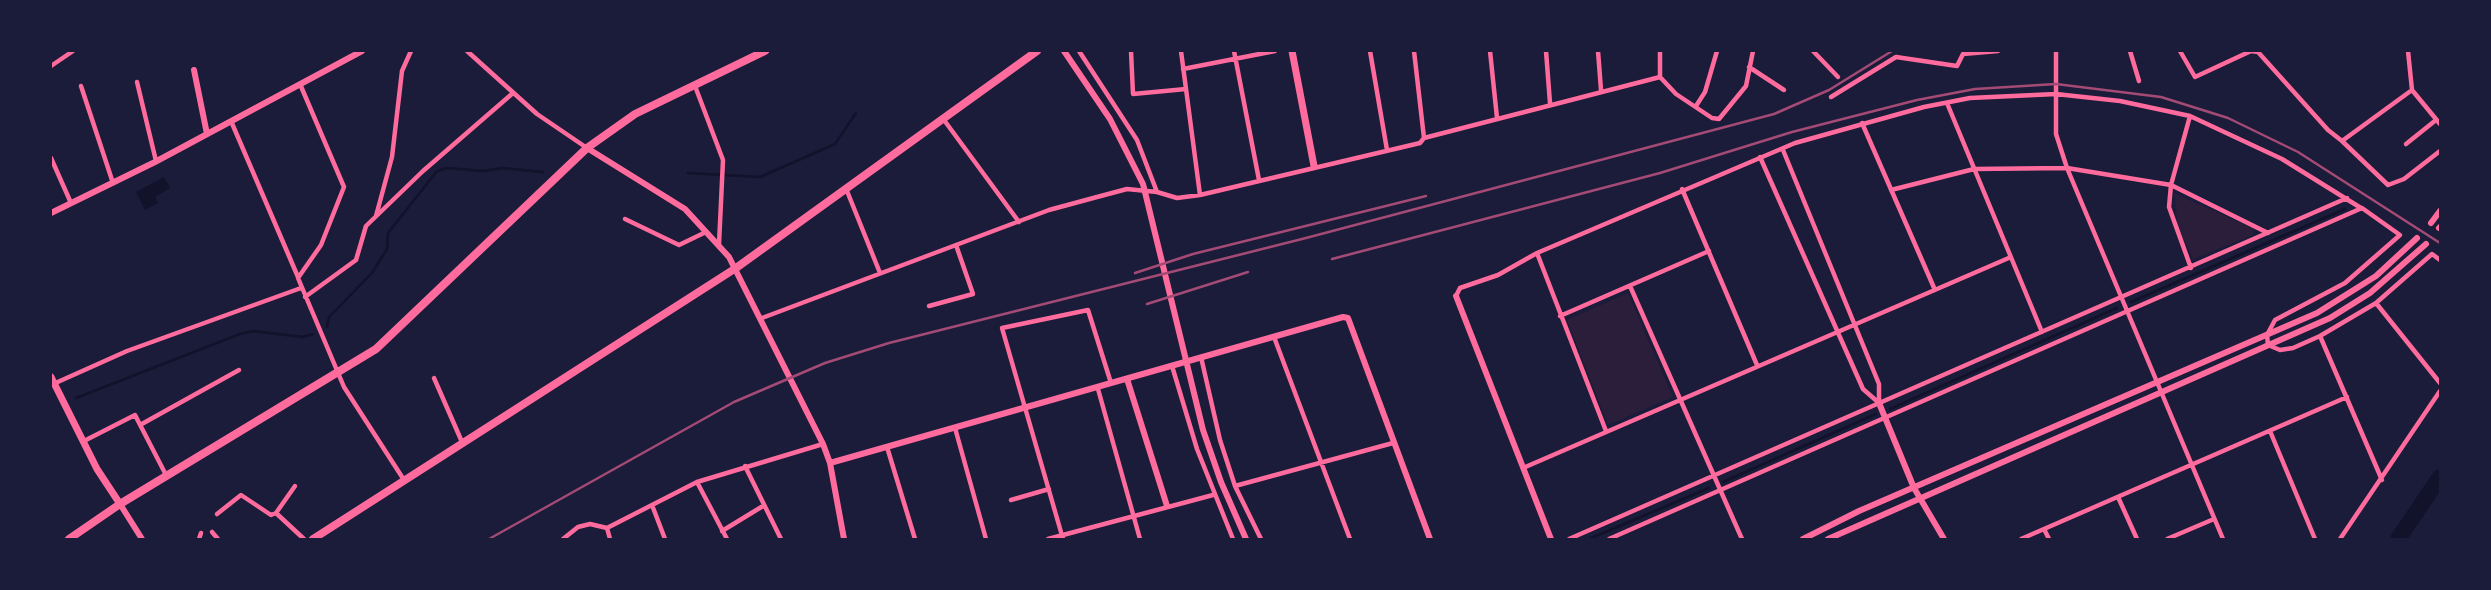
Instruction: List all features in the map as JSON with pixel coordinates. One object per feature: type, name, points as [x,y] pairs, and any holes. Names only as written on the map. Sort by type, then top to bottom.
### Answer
[{"type":"highway","points":[[69,539],[120,504],[339,372],[397,331],[587,148],[635,114],[765,51]]},
{"type":"highway","points":[[313,539],[736,268],[847,191],[1037,51]]},
{"type":"main road","points":[[1292,51],[1314,166]]},
{"type":"main road","points":[[52,382],[120,504]]},
{"type":"street","points":[[51,65],[73,51]]},
{"type":"street","points":[[51,213],[156,161],[362,51]]},
{"type":"street","points":[[376,217],[392,157],[402,71],[411,51]]},
{"type":"street","points":[[467,51],[537,114],[587,148],[666,195],[719,244],[736,268],[823,444],[830,463],[844,539]]},
{"type":"street","points":[[1064,51],[1110,119],[1143,184],[1203,430],[1221,482],[1246,539]]},
{"type":"street","points":[[1079,51],[1137,140],[1157,192]]},
{"type":"street","points":[[1131,51],[1133,94],[1186,89]]},
{"type":"street","points":[[1181,51],[1200,195]]},
{"type":"street","points":[[1234,51],[1259,180]]},
{"type":"street","points":[[1183,69],[1275,51]]},
{"type":"street","points":[[1370,51],[1387,150]]},
{"type":"street","points":[[1414,51],[1424,138]]},
{"type":"street","points":[[1490,51],[1497,118]]},
{"type":"street","points":[[1546,51],[1550,103]]},
{"type":"street","points":[[1598,51],[1601,90]]},
{"type":"street","points":[[1660,51],[1660,77],[1676,94],[1712,118],[1719,119],[1746,86],[1754,51]]},
{"type":"street","points":[[1696,106],[1704,92],[1717,51]]},
{"type":"street","points":[[1813,51],[1838,77]]},
{"type":"street","points":[[1831,97],[1896,57],[1957,66],[1963,54],[1998,51]]},
{"type":"street","points":[[2056,51],[2056,134],[2067,168],[2223,539]]},
{"type":"street","points":[[2130,51],[2138,82]]},
{"type":"street","points":[[2180,51],[2195,77],[2251,51],[2258,52],[2328,130],[2388,185],[2404,179],[2440,151]]},
{"type":"street","points":[[2406,144],[2438,122],[2412,90],[2408,51]]},
{"type":"street","points":[[1749,67],[1784,90]]},
{"type":"street","points":[[194,70],[207,134]]},
{"type":"street","points":[[762,318],[1019,222],[1127,190],[1157,192],[1177,198],[1200,195],[1420,143],[1424,138],[1550,103],[1660,77]]},
{"type":"street","points":[[137,82],[156,161]]},
{"type":"street","points":[[298,278],[321,245],[344,187],[300,84]]},
{"type":"street","points":[[81,86],[113,183]]},
{"type":"street","points":[[694,86],[720,146],[722,179],[719,244]]},
{"type":"street","points":[[2342,141],[2412,90]]},
{"type":"street","points":[[305,298],[356,260],[366,226],[423,171],[513,93]]},
{"type":"street","points":[[1551,539],[1456,296],[1460,288],[1498,275],[1537,253],[1682,189],[1760,157],[1862,123],[1947,103],[2003,95],[2056,94],[2120,100],[2190,116],[2282,159],[2347,198],[2400,235],[2345,283],[2275,320],[2267,335],[2268,345]]},
{"type":"street","points":[[1947,103],[2042,332]]},
{"type":"street","points":[[2190,116],[2171,186],[2169,207],[2191,268]]},
{"type":"street","points":[[944,120],[1019,222]]},
{"type":"street","points":[[231,121],[344,387],[405,481]]},
{"type":"street","points":[[1862,123],[1935,290]]},
{"type":"street","points":[[1783,149],[1880,384],[1879,403],[1885,418],[1914,488],[1944,539]]},
{"type":"street","points":[[1760,157],[1863,389],[1879,403]]},
{"type":"street","points":[[51,158],[71,203]]},
{"type":"street","points":[[1891,190],[1974,169],[2067,168],[2171,186],[2269,233]]},
{"type":"street","points":[[1682,189],[1757,365]]},
{"type":"street","points":[[847,191],[880,273]]},
{"type":"street","points":[[1569,539],[2347,198]]},
{"type":"street","points":[[1609,539],[2362,208]]},
{"type":"street","points":[[2431,223],[2440,211]]},
{"type":"street","points":[[625,219],[679,245],[707,231]]},
{"type":"street","points":[[1802,539],[2317,313],[2360,288],[2417,238]]},
{"type":"street","points":[[1828,539],[2330,318],[2361,300],[2426,244]]},
{"type":"street","points":[[929,306],[973,294],[956,245]]},
{"type":"street","points":[[1560,316],[1709,251]]},
{"type":"street","points":[[1537,253],[1606,431]]},
{"type":"street","points":[[2268,345],[2280,350],[2293,348],[2320,336],[2376,303],[2431,254],[2440,260]]},
{"type":"street","points":[[1522,469],[2011,257]]},
{"type":"street","points":[[1630,286],[1742,539]]},
{"type":"street","points":[[52,382],[127,351],[301,288]]},
{"type":"street","points":[[2376,303],[2440,383]]},
{"type":"street","points":[[1062,537],[1002,328],[1088,310],[1111,383]]},
{"type":"street","points":[[830,463],[1098,389],[1201,356],[1348,318],[1430,539]]},
{"type":"street","points":[[1274,336],[1350,539]]},
{"type":"street","points":[[2320,336],[2382,481]]},
{"type":"street","points":[[1201,356],[1220,440],[1235,486],[1261,539]]},
{"type":"street","points":[[1172,366],[1213,495],[1233,539]]},
{"type":"street","points":[[139,425],[239,370]]},
{"type":"street","points":[[434,378],[462,443]]},
{"type":"street","points":[[1127,379],[1167,506]]},
{"type":"street","points":[[1098,389],[1140,539]]},
{"type":"street","points":[[2340,539],[2382,481],[2440,391]]},
{"type":"street","points":[[2021,539],[2347,397]]},
{"type":"street","points":[[83,441],[135,415],[167,477]]},
{"type":"street","points":[[955,428],[986,539]]},
{"type":"street","points":[[2270,431],[2315,539]]},
{"type":"street","points":[[1235,486],[1393,443]]},
{"type":"street","points":[[563,539],[578,527],[590,524],[607,528],[697,482],[823,444]]},
{"type":"street","points":[[887,447],[915,539]]},
{"type":"street","points":[[745,466],[780,538],[773,539]]},
{"type":"street","points":[[697,482],[727,539]]},
{"type":"street","points":[[217,514],[241,495],[271,515],[276,513],[295,486]]},
{"type":"street","points":[[1010,500],[1049,489]]},
{"type":"street","points":[[1048,539],[1213,495]]},
{"type":"street","points":[[2118,497],[2137,539]]},
{"type":"street","points":[[120,504],[142,539]]},
{"type":"street","points":[[652,505],[665,539]]},
{"type":"street","points":[[722,531],[763,506]]},
{"type":"street","points":[[276,513],[304,539]]},
{"type":"street","points":[[2167,539],[2214,519]]},
{"type":"street","points":[[607,528],[610,539]]},
{"type":"street","points":[[2044,529],[2049,539]]},
{"type":"street","points":[[2347,530],[2349,539]]},
{"type":"street","points":[[212,532],[218,539]]},
{"type":"shaded area","points":[[164,177],[170,188],[155,197],[158,203],[145,210],[136,192]]},
{"type":"shaded area","points":[[2174,193],[2254,229],[2253,235],[2193,259],[2178,227]]},
{"type":"shaded area","points":[[1628,293],[1673,397],[1608,425],[1567,320]]},
{"type":"waterway","points":[[688,173],[760,177],[835,144],[856,113]]},
{"type":"waterway","points":[[327,327],[329,317],[372,273],[387,249],[388,233],[437,171],[447,168],[484,171],[502,168],[543,172]]},
{"type":"waterway","points":[[2131,302],[2345,209]]},
{"type":"waterway","points":[[1890,409],[2117,308]]},
{"type":"waterway","points":[[76,398],[240,334],[253,331],[303,337],[313,334]]},
{"type":"waterway","points":[[1723,482],[1876,414]]},
{"type":"waterway","points":[[2398,539],[2440,477]]},
{"type":"waterway","points":[[1589,539],[1709,488]]},
{"type":"railway","points":[[489,539],[734,402],[825,363],[889,343],[1306,238],[1774,114],[1829,90],[1892,51]]},
{"type":"railway","points":[[1332,259],[1660,173],[1792,132],[1917,100],[1975,89],[2056,84],[2161,97],[2228,118],[2298,152],[2440,243]]},
{"type":"railway","points":[[1135,273],[1193,254],[1426,196]]},
{"type":"railway","points":[[1147,304],[1248,272]]}]
